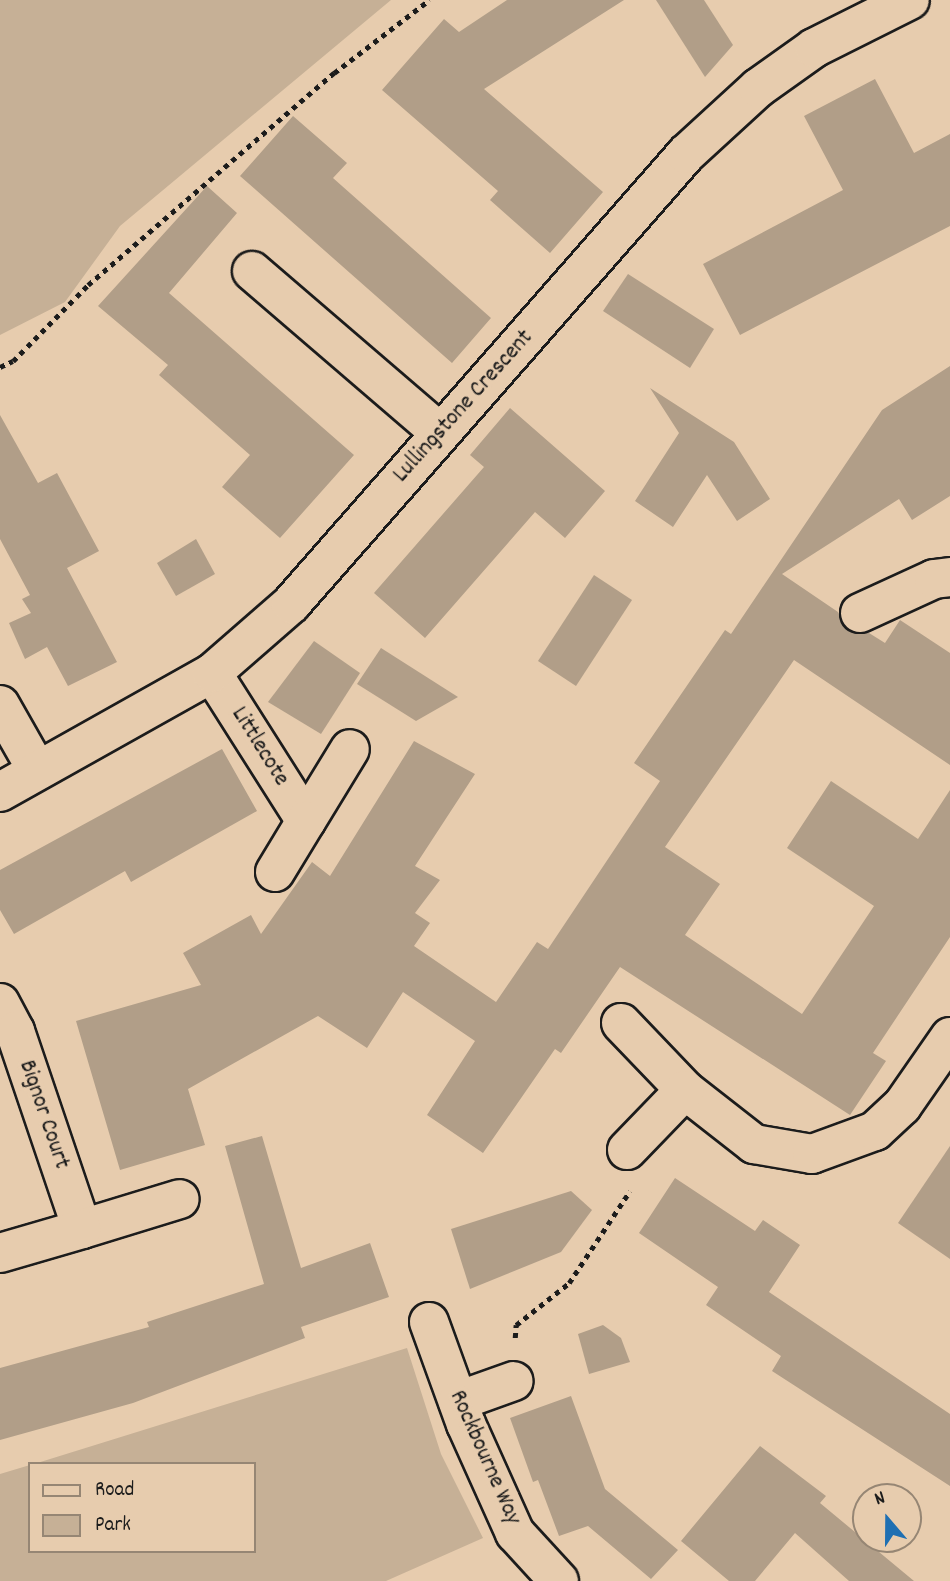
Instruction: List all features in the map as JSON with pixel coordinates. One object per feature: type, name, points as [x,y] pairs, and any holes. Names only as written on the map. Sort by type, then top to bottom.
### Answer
[{"type":"street","name":"Lullingstone Crescent","points":[[0,792],[212,673],[291,604],[439,432],[686,154],[758,88],[814,48],[910,0]]},
{"type":"street","points":[[252,271],[439,432]]},
{"type":"street","points":[[860,613],[934,579],[950,577]]},
{"type":"street","name":"Littlecote","points":[[212,673],[306,821]]},
{"type":"street","points":[[0,705],[37,770]]},
{"type":"street","name":"Littlecote","points":[[275,872],[350,749]]},
{"type":"street","name":"Bignor Court","points":[[0,1003],[15,1031],[82,1229]]},
{"type":"street","points":[[621,1024],[685,1090],[754,1144],[812,1154],[875,1131],[902,1106],[950,1037]]},
{"type":"street","points":[[627,1150],[685,1090]]},
{"type":"street","points":[[0,1253],[180,1199]]},
{"type":"street","name":"Rockbourne Way","points":[[429,1322],[457,1401],[515,1533],[559,1581]]},
{"type":"street","points":[[457,1401],[514,1381]]},
{"type":"path","points":[[0,367],[13,361],[88,285],[314,90],[429,0]]},
{"type":"path","points":[[514,1381],[516,1325],[569,1283],[645,1168],[627,1150]]},
{"type":"green space","points":[[0,0],[391,0],[120,226],[65,302],[0,335]]},
{"type":"green space","points":[[407,1348],[441,1454],[483,1538],[386,1581],[0,1581],[0,1474],[28,1466],[28,1553],[256,1553],[256,1462],[40,1462]]},
{"type":"building","points":[[507,0],[624,0],[484,89],[603,192],[550,253],[490,200],[498,191],[382,90],[444,19],[459,32]]},
{"type":"building","points":[[656,0],[704,0],[733,45],[705,77]]},
{"type":"building","points":[[875,79],[914,153],[950,134],[950,226],[740,335],[703,264],[843,190],[804,116]]},
{"type":"building","points":[[293,116],[347,163],[333,178],[491,318],[452,363],[240,176]]},
{"type":"building","points":[[207,186],[237,213],[169,293],[354,455],[280,538],[222,487],[250,455],[159,375],[168,365],[98,306]]},
{"type":"building","points":[[628,274],[714,329],[690,368],[603,311]]},
{"type":"building","points":[[950,366],[950,496],[912,520],[899,499],[782,574],[838,612],[848,631],[869,633],[885,643],[900,620],[950,653],[950,765],[794,660],[665,847],[720,884],[685,935],[802,1014],[874,906],[787,848],[831,781],[918,839],[950,790],[950,937],[873,1053],[886,1061],[850,1115],[620,967],[561,1053],[555,1049],[483,1153],[427,1115],[475,1041],[403,992],[367,1048],[318,1016],[188,1089],[205,1145],[120,1170],[76,1021],[201,985],[183,953],[251,915],[261,934],[312,862],[330,876],[414,741],[475,774],[415,866],[440,880],[415,913],[430,923],[414,946],[496,1002],[537,942],[548,949],[660,781],[634,763],[725,630],[731,634],[882,410]]},
{"type":"building","points":[[650,388],[734,442],[770,499],[737,521],[707,475],[673,527],[635,501],[679,433]]},
{"type":"building","points":[[510,408],[605,491],[565,538],[535,512],[425,638],[374,593],[484,467],[470,455]]},
{"type":"building","points":[[0,415],[38,483],[57,473],[99,551],[67,568],[117,662],[68,686],[47,647],[25,659],[9,623],[31,613],[22,599],[30,595],[0,539]]},
{"type":"building","points":[[196,539],[215,574],[176,596],[157,563]]},
{"type":"building","points":[[594,575],[632,600],[576,686],[538,661]]},
{"type":"building","points":[[314,641],[360,673],[321,734],[268,702]]},
{"type":"building","points":[[381,648],[458,697],[416,721],[357,684]]},
{"type":"building","points":[[222,749],[257,811],[131,882],[125,871],[14,934],[0,910],[0,870]]},
{"type":"building","points":[[262,1136],[301,1268],[370,1243],[389,1297],[301,1327],[305,1338],[133,1403],[0,1440],[0,1368],[149,1327],[147,1322],[264,1284],[225,1146]]},
{"type":"building","points":[[950,1146],[950,1259],[898,1223]]},
{"type":"building","points":[[675,1178],[755,1231],[763,1220],[800,1245],[769,1292],[950,1414],[950,1486],[772,1371],[781,1356],[706,1305],[718,1287],[639,1233]]},
{"type":"building","points":[[571,1191],[592,1210],[561,1252],[470,1289],[451,1229]]},
{"type":"building","points":[[603,1325],[621,1338],[630,1362],[589,1374],[578,1334]]},
{"type":"building","points":[[571,1396],[605,1489],[678,1550],[651,1579],[588,1526],[559,1536],[538,1480],[533,1482],[510,1418]]},
{"type":"building","points":[[760,1446],[826,1496],[820,1503],[852,1530],[852,1553],[880,1553],[914,1581],[849,1581],[795,1533],[755,1581],[729,1581],[681,1541]]}]
